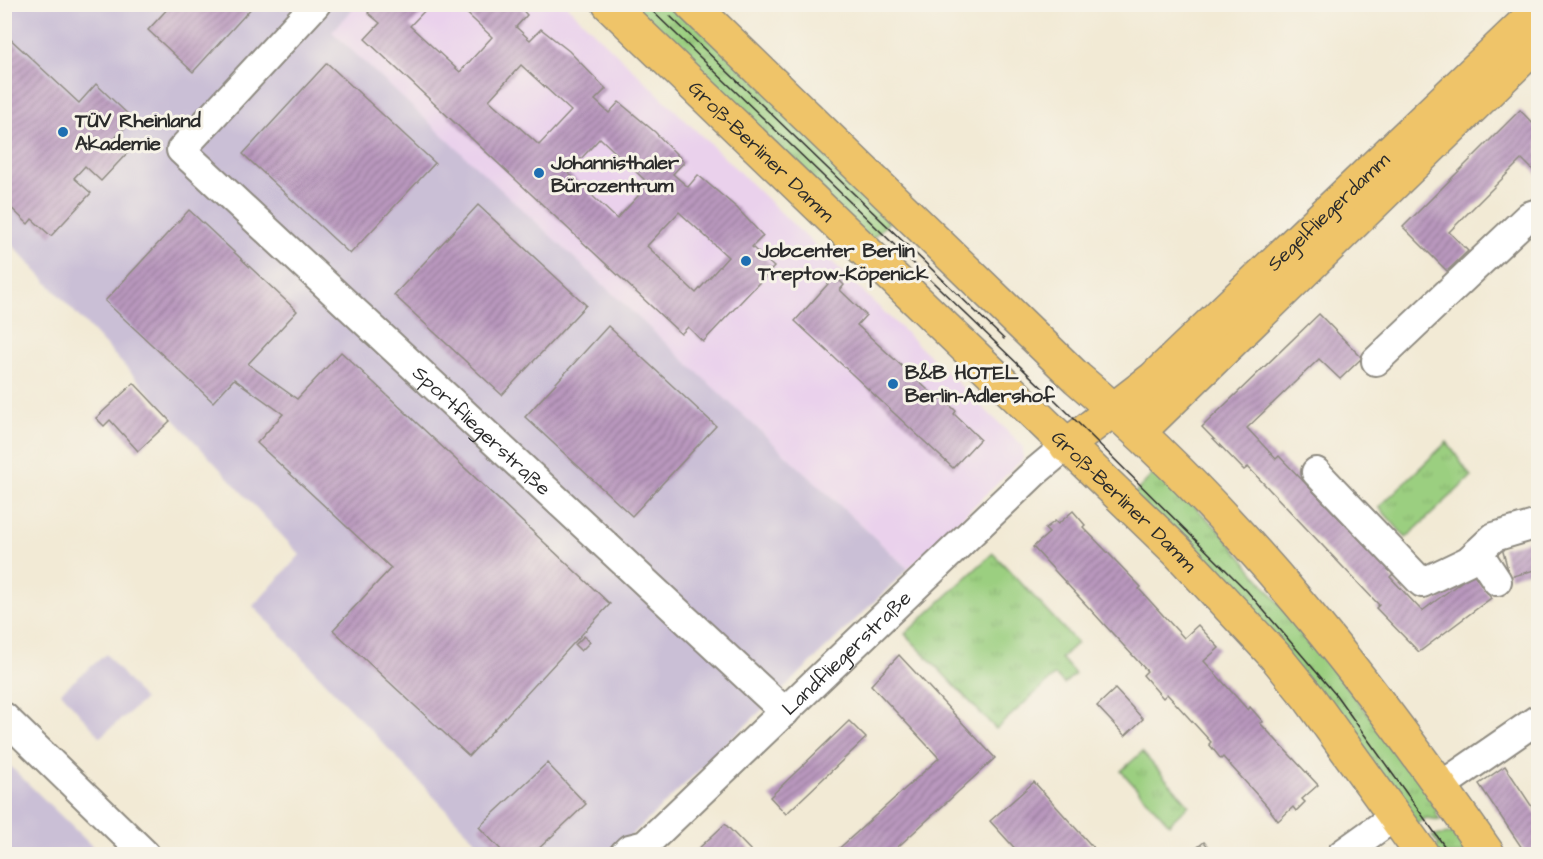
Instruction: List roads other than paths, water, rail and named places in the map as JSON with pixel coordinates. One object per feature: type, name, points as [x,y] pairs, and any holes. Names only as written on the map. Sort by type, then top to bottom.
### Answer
[{"type":"main road","name":"Groß-Berliner Damm","points":[[609,4],[1168,542],[1275,656],[1309,698],[1422,855]]},
{"type":"main road","points":[[691,4],[1077,378],[1139,432],[1251,546],[1378,698],[1488,855]]},
{"type":"main road","name":"Segelfliegerdamm","points":[[1066,446],[1154,378],[1539,10]]},
{"type":"main road","name":"Segelfliegerdamm","points":[[1139,432],[1539,43]]},
{"type":"main road","points":[[1066,446],[1139,432]]},
{"type":"street","name":"Sportfliegerstraße","points":[[316,4],[181,150],[785,712]]},
{"type":"street","points":[[1377,361],[1529,216],[1539,213]]},
{"type":"street","name":"Landfliegerstraße","points":[[640,851],[1035,472],[1066,446]]},
{"type":"street","points":[[1316,472],[1422,583],[1468,561],[1494,537],[1539,524]]},
{"type":"street","points":[[1478,552],[1497,581]]},
{"type":"street","points":[[4,717],[145,855]]},
{"type":"street","points":[[1441,786],[1539,719]]},
{"type":"street","points":[[1342,855],[1395,816]]},
{"type":"tram line","points":[[645,4],[1056,401],[1247,591],[1336,695],[1450,854]]},
{"type":"tram line","points":[[670,16],[1004,339]]},
{"type":"place","name":"TÜV Rheinland Akademie","points":[[63,132]]},
{"type":"place","name":"Johannisthaler Bürozentrum","points":[[539,173]]},
{"type":"place","name":"Jobcenter Berlin Treptow-Köpenick","points":[[746,261]]},
{"type":"place","name":"B&B HOTEL Berlin-Adlershof","points":[[893,384]]}]
